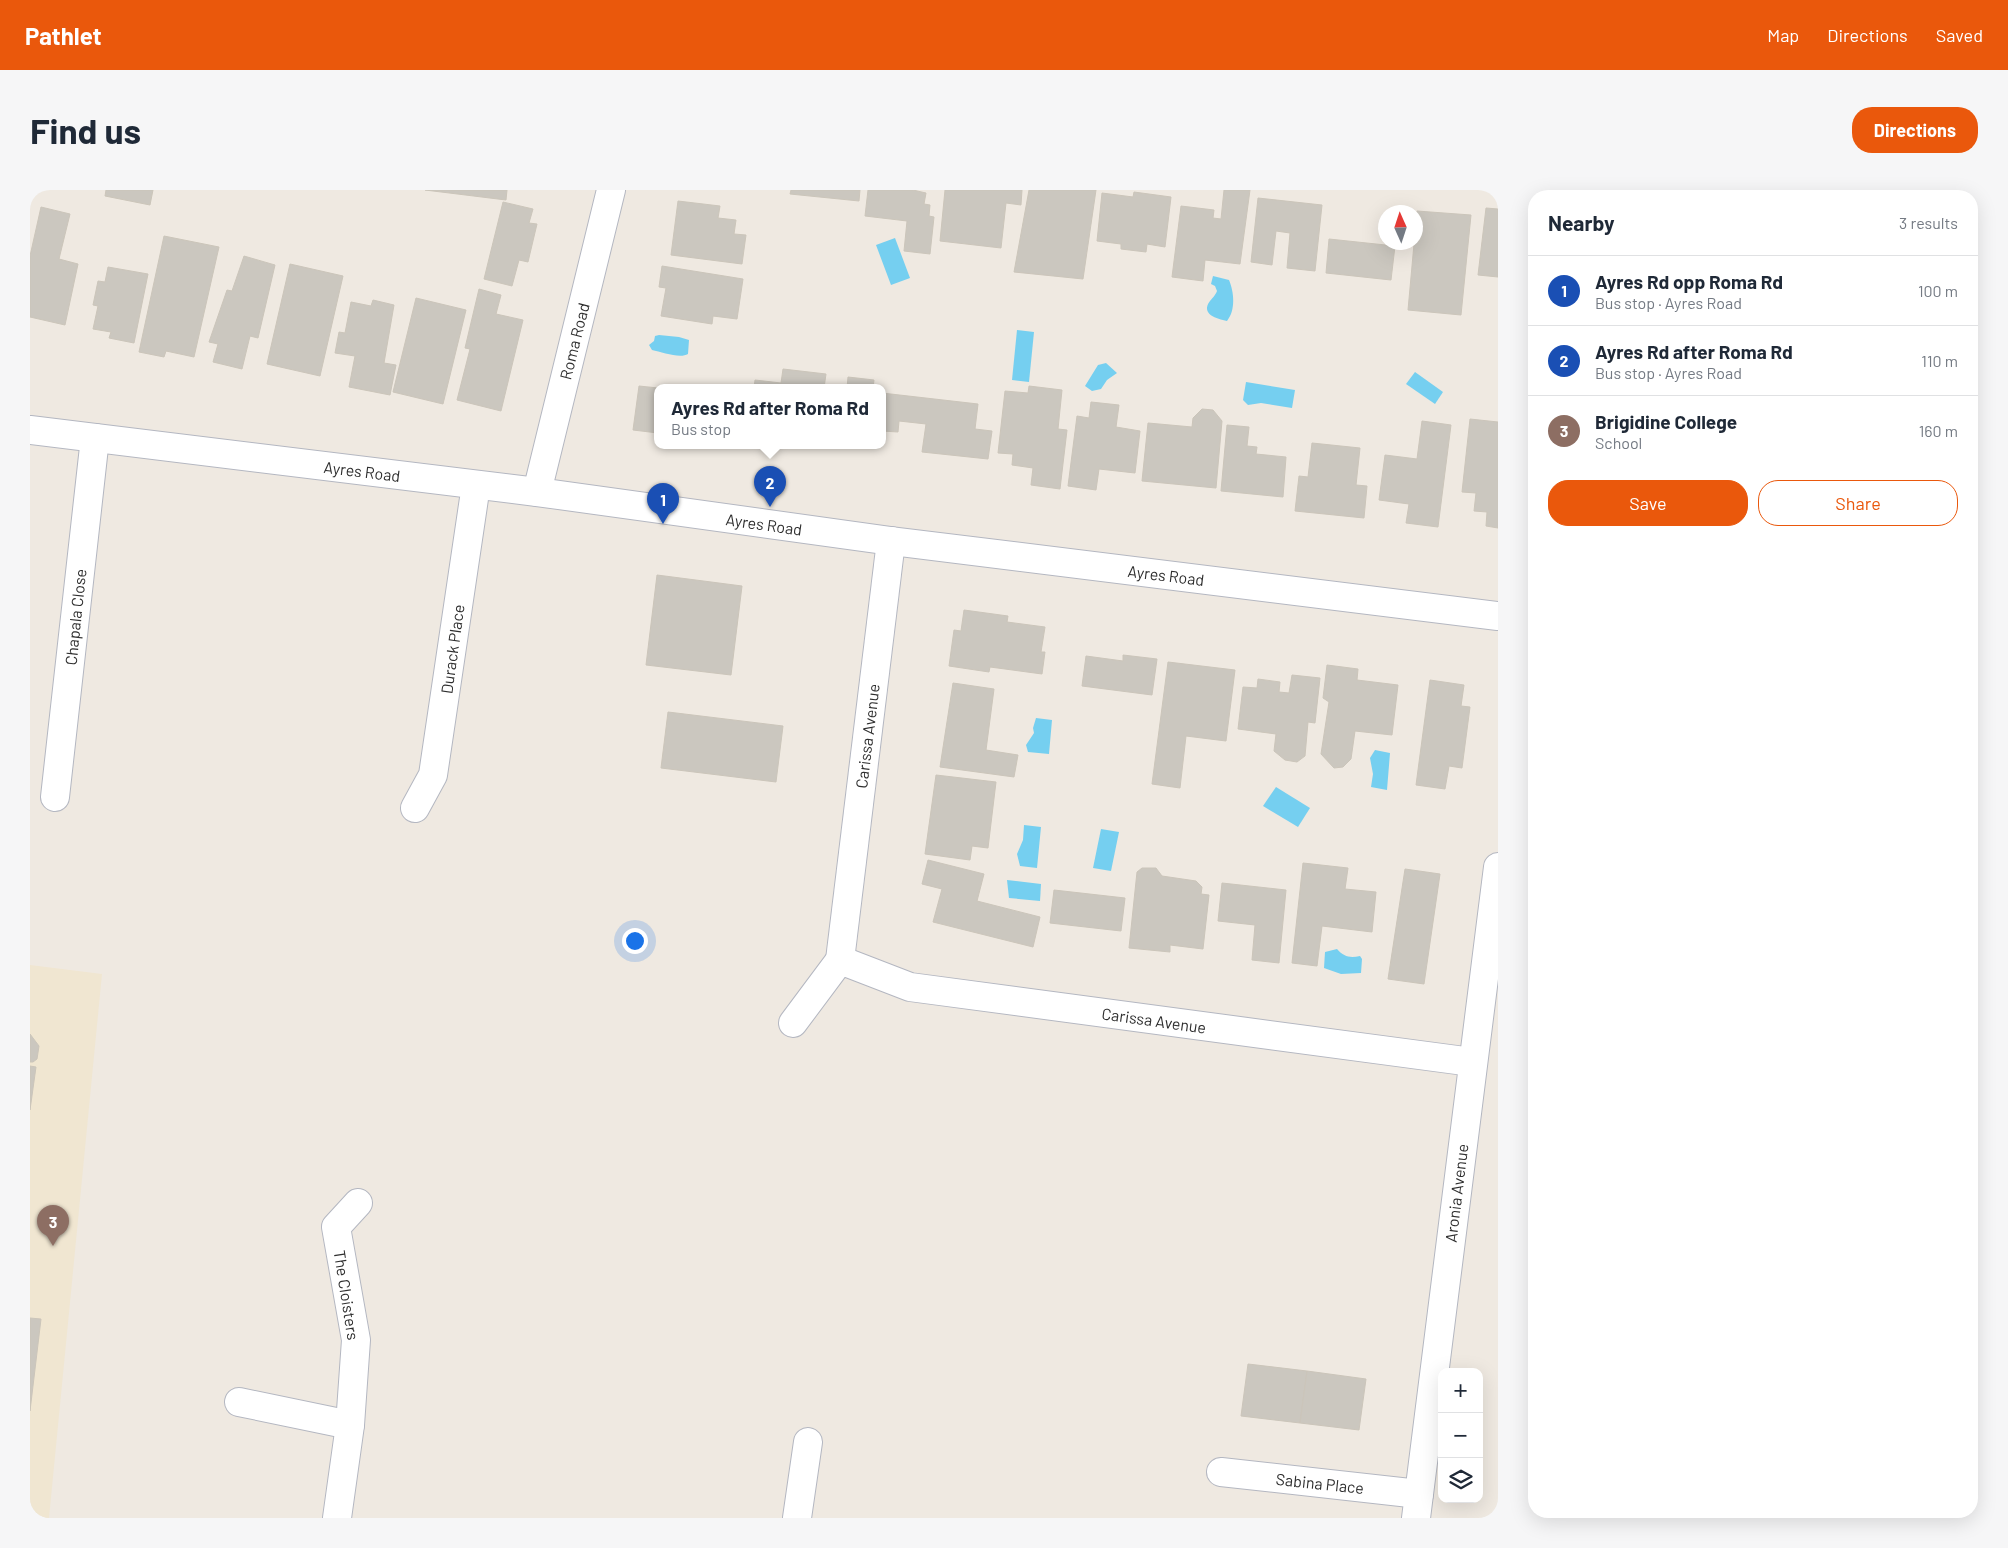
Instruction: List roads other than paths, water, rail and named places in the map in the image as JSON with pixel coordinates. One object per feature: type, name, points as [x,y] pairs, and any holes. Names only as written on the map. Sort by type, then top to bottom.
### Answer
[{"type":"street","name":"Roma Road","points":[[537,492],[611,190]]},
{"type":"street","name":"Ayres Road","points":[[30,430],[537,492],[891,541],[1498,616]]},
{"type":"street","name":"Chapala Close","points":[[55,797],[95,438]]},
{"type":"street","name":"Durack Place","points":[[415,808],[434,775],[476,485]]},
{"type":"street","name":"Carissa Avenue","points":[[793,1023],[840,960],[891,541]]},
{"type":"street","name":"Aronia Avenue","points":[[1418,1506],[1472,1062],[1498,867]]},
{"type":"street","name":"Carissa Avenue","points":[[840,960],[910,987],[1472,1062]]},
{"type":"street","name":"The Cloisters","points":[[337,1518],[350,1425],[356,1340],[336,1227],[358,1203]]},
{"type":"street","points":[[240,1402],[350,1425]]},
{"type":"street","points":[[796,1518],[808,1442]]},
{"type":"street","name":"Sabina Place","points":[[1221,1472],[1418,1506]]},
{"type":"water","points":[[895,238],[910,278],[891,285],[876,245]]},
{"type":"water","points":[[1213,276],[1229,280],[1231,285],[1233,306],[1227,321],[1208,313],[1207,306],[1217,291],[1215,286],[1211,284]]},
{"type":"water","points":[[1017,330],[1034,332],[1029,382],[1012,380]]},
{"type":"water","points":[[655,336],[689,340],[688,354],[676,355],[652,350],[649,345],[654,341]]},
{"type":"water","points":[[1106,363],[1117,373],[1107,380],[1101,389],[1092,391],[1085,386],[1098,365]]},
{"type":"water","points":[[1415,372],[1443,392],[1435,404],[1406,384]]},
{"type":"water","points":[[1246,382],[1295,390],[1292,408],[1261,403],[1248,405],[1243,400]]},
{"type":"water","points":[[1036,718],[1052,720],[1049,754],[1028,752],[1026,745],[1034,733],[1033,728]]},
{"type":"water","points":[[1375,750],[1390,753],[1387,790],[1371,787],[1373,774],[1370,758]]},
{"type":"water","points":[[1276,787],[1310,808],[1298,827],[1263,806]]},
{"type":"water","points":[[1024,825],[1041,827],[1037,868],[1020,866],[1017,854],[1023,840]]},
{"type":"water","points":[[1101,829],[1119,832],[1111,871],[1093,868]]},
{"type":"water","points":[[1007,880],[1041,884],[1040,901],[1009,898]]},
{"type":"water","points":[[1337,949],[1347,956],[1360,956],[1362,959],[1361,973],[1341,974],[1324,968],[1325,952]]},
{"type":"place","name":"Ayres Rd after Roma Rd","points":[[770,507]]},
{"type":"place","name":"Ayres Rd opp Roma Rd","points":[[663,524]]},
{"type":"place","name":"Brigidine College","points":[[53,1246]]}]
